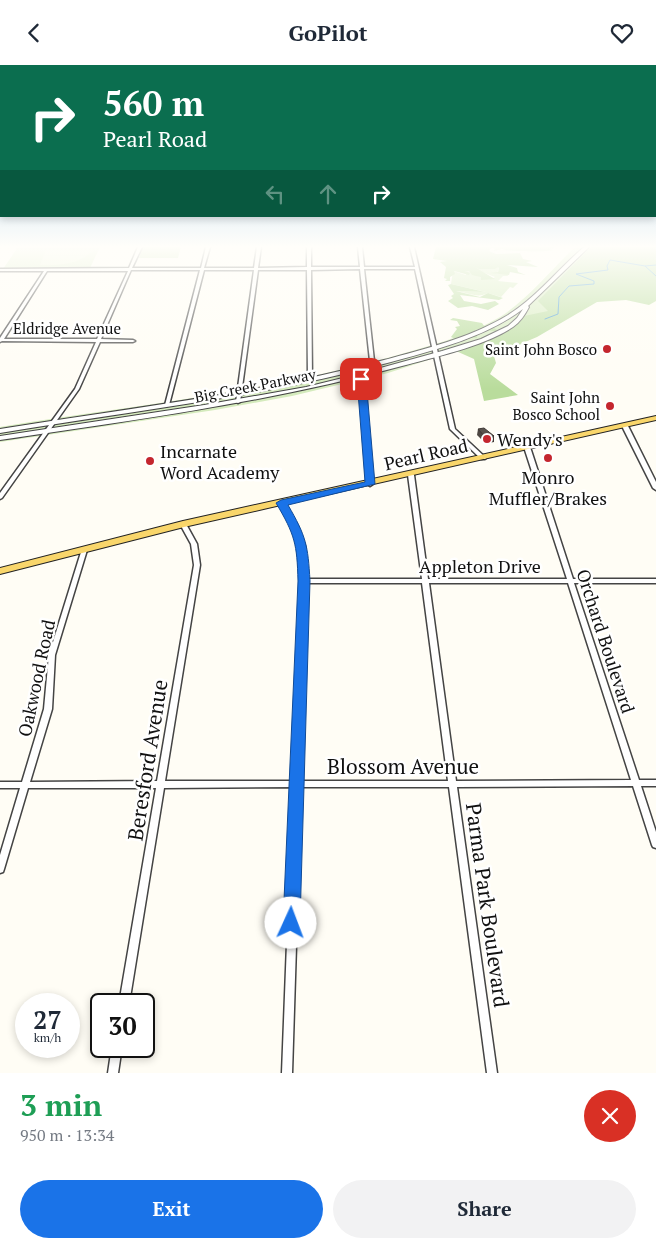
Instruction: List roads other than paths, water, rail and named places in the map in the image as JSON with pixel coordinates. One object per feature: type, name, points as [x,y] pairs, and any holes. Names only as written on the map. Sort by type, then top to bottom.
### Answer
[{"type":"main road","name":"Pearl Road","points":[[0,571],[183,524],[411,475],[656,419]]},
{"type":"street","points":[[0,340],[30,294]]},
{"type":"street","points":[[0,497],[76,389],[119,294]]},
{"type":"street","points":[[166,405],[195,294]]},
{"type":"street","points":[[238,402],[252,294]]},
{"type":"street","points":[[309,294],[310,380]]},
{"type":"street","points":[[366,294],[372,361],[374,365]]},
{"type":"street","points":[[422,294],[453,429],[483,458]]},
{"type":"street","name":"Big Creek Parkway","points":[[0,431],[53,421],[238,395],[374,365],[474,333],[510,317],[528,305],[539,294]]},
{"type":"street","name":"Big Creek Parkway","points":[[0,438],[238,402],[361,376],[436,354],[507,329],[520,319],[528,305]]},
{"type":"street","points":[[510,317],[520,319]]},
{"type":"street","name":"Eldridge Avenue","points":[[0,340],[133,341]]},
{"type":"street","points":[[361,376],[370,484]]},
{"type":"street","points":[[624,426],[656,488]]},
{"type":"street","name":"Orchard Boulevard","points":[[527,447],[656,845]]},
{"type":"street","name":"Parma Park Boulevard","points":[[411,475],[492,1073]]},
{"type":"street","points":[[281,503],[294,525],[302,546],[304,581],[287,1073]]},
{"type":"street","name":"Beresford Avenue","points":[[126,993],[197,565],[194,544],[183,524]]},
{"type":"street","name":"Oakwood Road","points":[[0,869],[48,709],[52,655],[84,550]]},
{"type":"street","name":"Appleton Drive","points":[[304,581],[656,581]]},
{"type":"street","name":"Blossom Avenue","points":[[0,785],[162,783],[656,783]]},
{"type":"street","points":[[112,1073],[115,1058]]},
{"type":"waterway","points":[[545,319],[558,314],[559,297],[562,294]]},
{"type":"place","name":"Saint John Bosco","points":[[607,349]]},
{"type":"place","name":"Saint John Bosco School","points":[[610,406]]},
{"type":"place","name":"Wendy's","points":[[487,439]]},
{"type":"place","name":"Monro Muffler/Brakes","points":[[548,458]]},
{"type":"place","name":"Incarnate Word Academy","points":[[150,461]]}]
